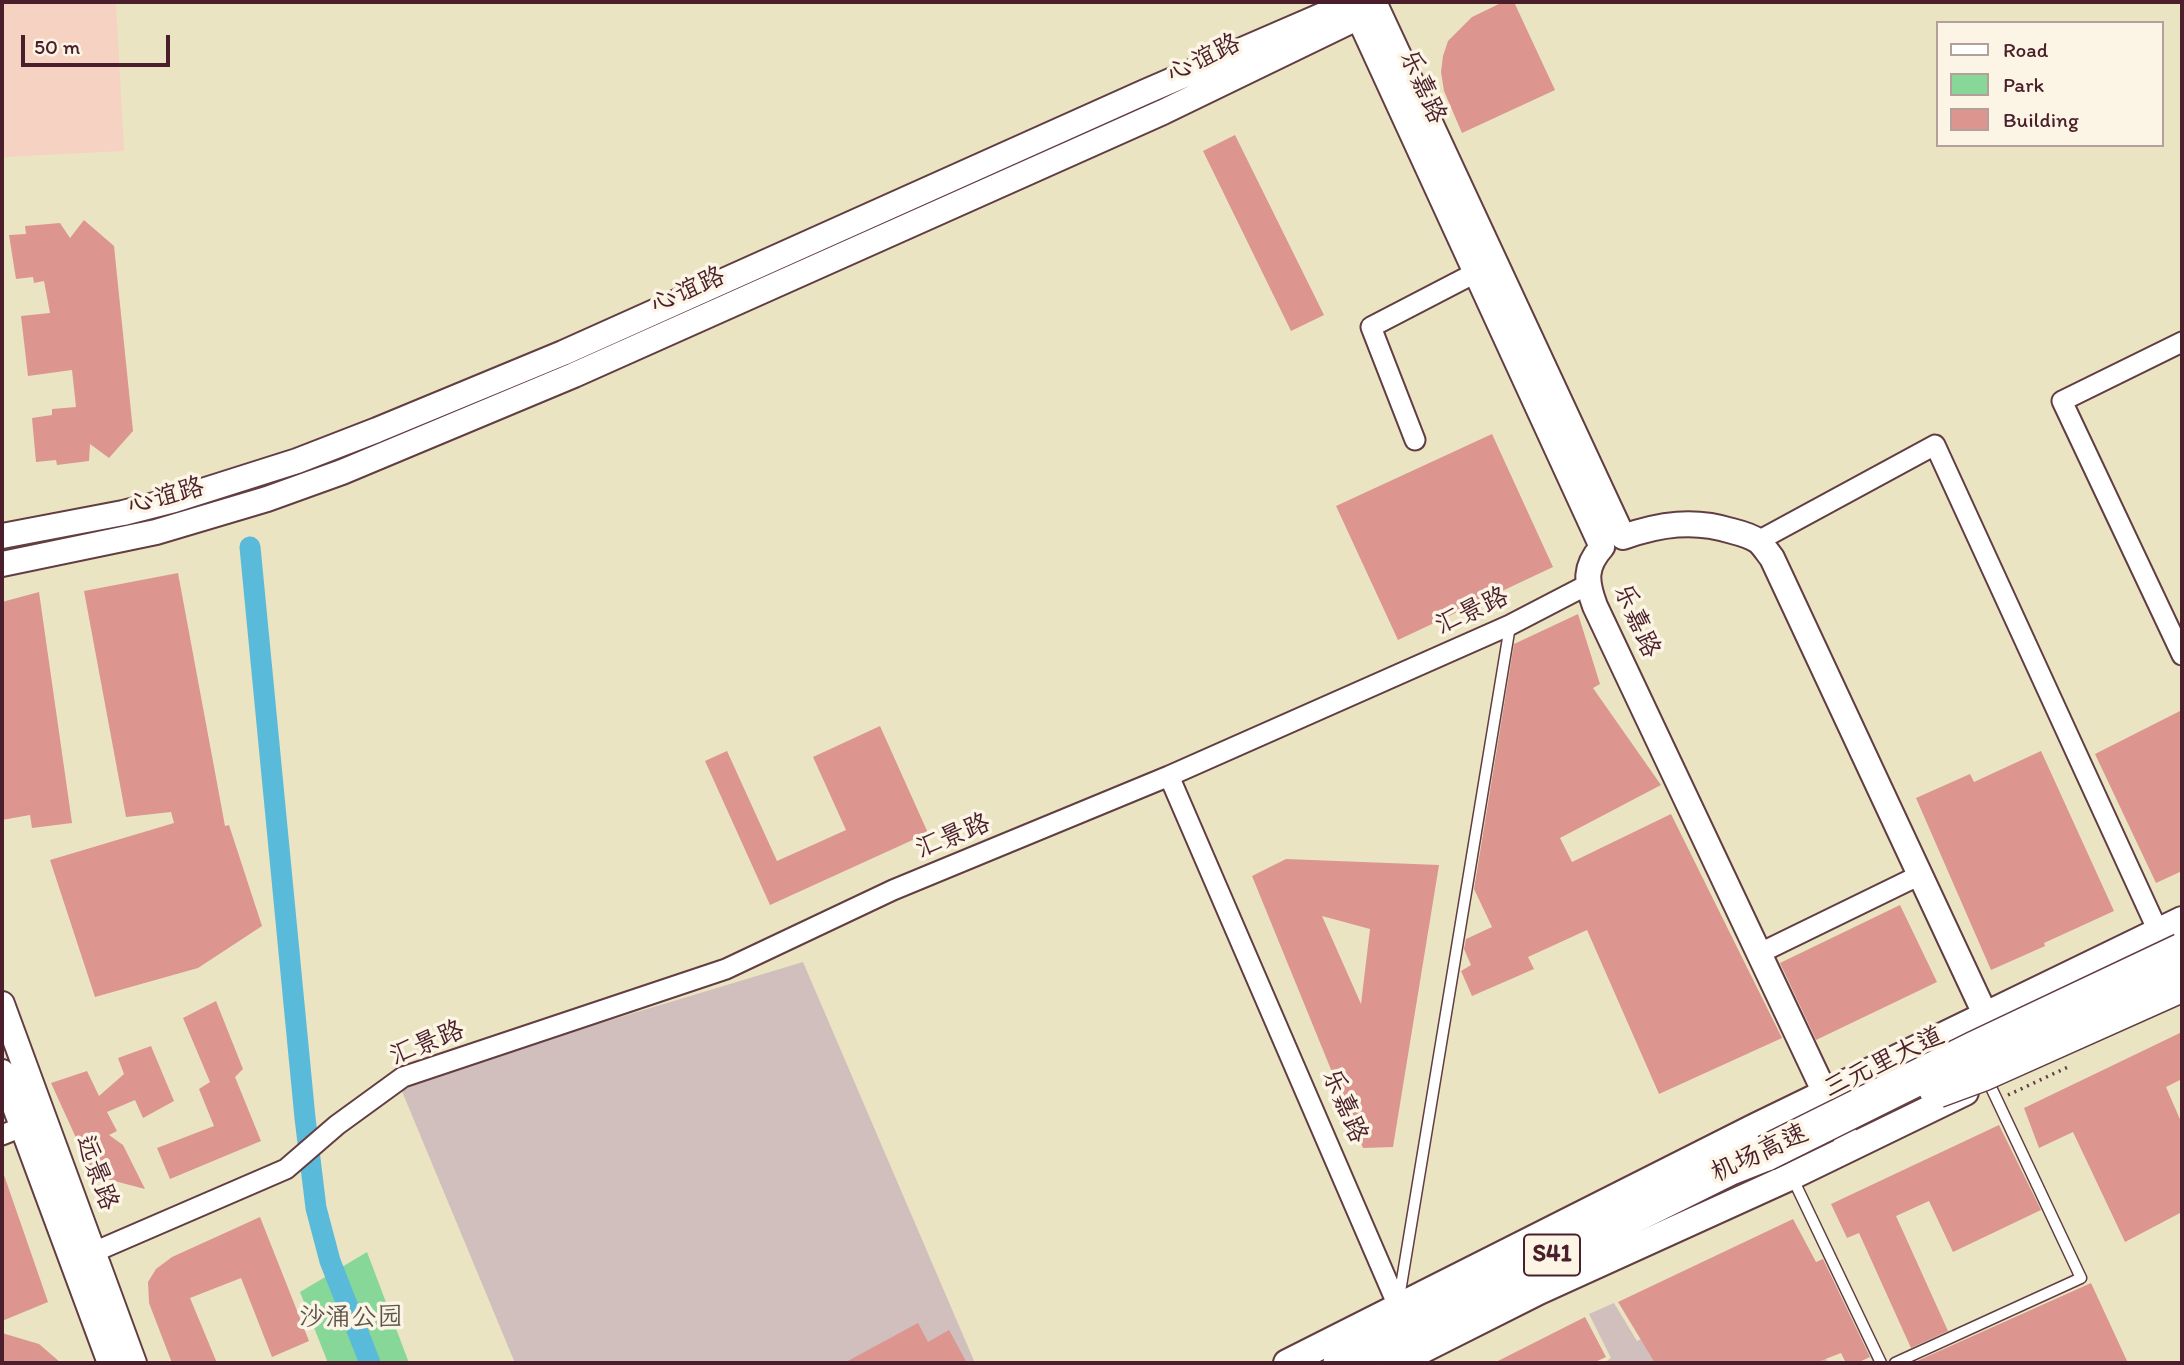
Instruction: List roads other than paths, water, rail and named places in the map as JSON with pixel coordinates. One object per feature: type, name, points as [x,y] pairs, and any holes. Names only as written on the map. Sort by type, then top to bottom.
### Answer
[{"type":"highway","name":"机场高速","points":[[1341,1363],[1728,1168],[1774,1159],[2170,941]]},
{"type":"highway","points":[[1774,1159],[1983,1073],[2182,983]]},
{"type":"main road","name":"三元里大道","points":[[1396,1363],[1583,1270],[1774,1159],[1824,1093],[1985,1014],[2170,941],[2182,920]]},
{"type":"main road","name":"三元里大道","points":[[1287,1363],[1398,1306],[1774,1159],[1851,1148],[2182,983]]},
{"type":"street","name":"乐嘉路","points":[[1360,4],[1475,274],[1612,542]]},
{"type":"street","name":"乐嘉路","points":[[1360,4],[1612,542]]},
{"type":"street","name":"心谊路","points":[[2,536],[123,513],[174,500],[296,461],[377,430],[563,353],[1145,92],[1360,4]]},
{"type":"street","name":"心谊路","points":[[2,564],[156,532],[267,499],[342,472],[574,375],[1163,112],[1360,4]]},
{"type":"street","points":[[1415,440],[1371,327],[1475,274]]},
{"type":"street","points":[[2182,342],[2062,401],[2182,655]]},
{"type":"street","points":[[1758,541],[1935,445],[2170,941]]},
{"type":"street","points":[[1612,542],[1647,528],[1699,524],[1722,528],[1758,541],[1772,558],[1985,1014]]},
{"type":"street","name":"乐嘉路","points":[[1612,542],[1591,559],[1587,585],[1595,606],[1851,1148]]},
{"type":"street","name":"汇景路","points":[[94,1252],[286,1168],[337,1125],[402,1077],[726,969],[893,890],[1169,776],[1510,625],[1587,585]]},
{"type":"street","name":"乐嘉路","points":[[1169,776],[1398,1306]]},
{"type":"street","points":[[1758,954],[1920,875]]},
{"type":"street","name":"远景路","points":[[2,1004],[134,1363]]},
{"type":"street","name":"远景路","points":[[2,1072],[12,1131],[110,1363]]},
{"type":"lane","points":[[1398,1306],[1510,625]]},
{"type":"lane","points":[[1895,1363],[2081,1278],[1988,1081]]},
{"type":"lane","points":[[1774,1159],[1881,1363]]},
{"type":"waterway","points":[[250,547],[316,1208],[330,1261],[370,1363]]},
{"type":"park label","name":"沙涌公园","points":[[351,1318]]}]
